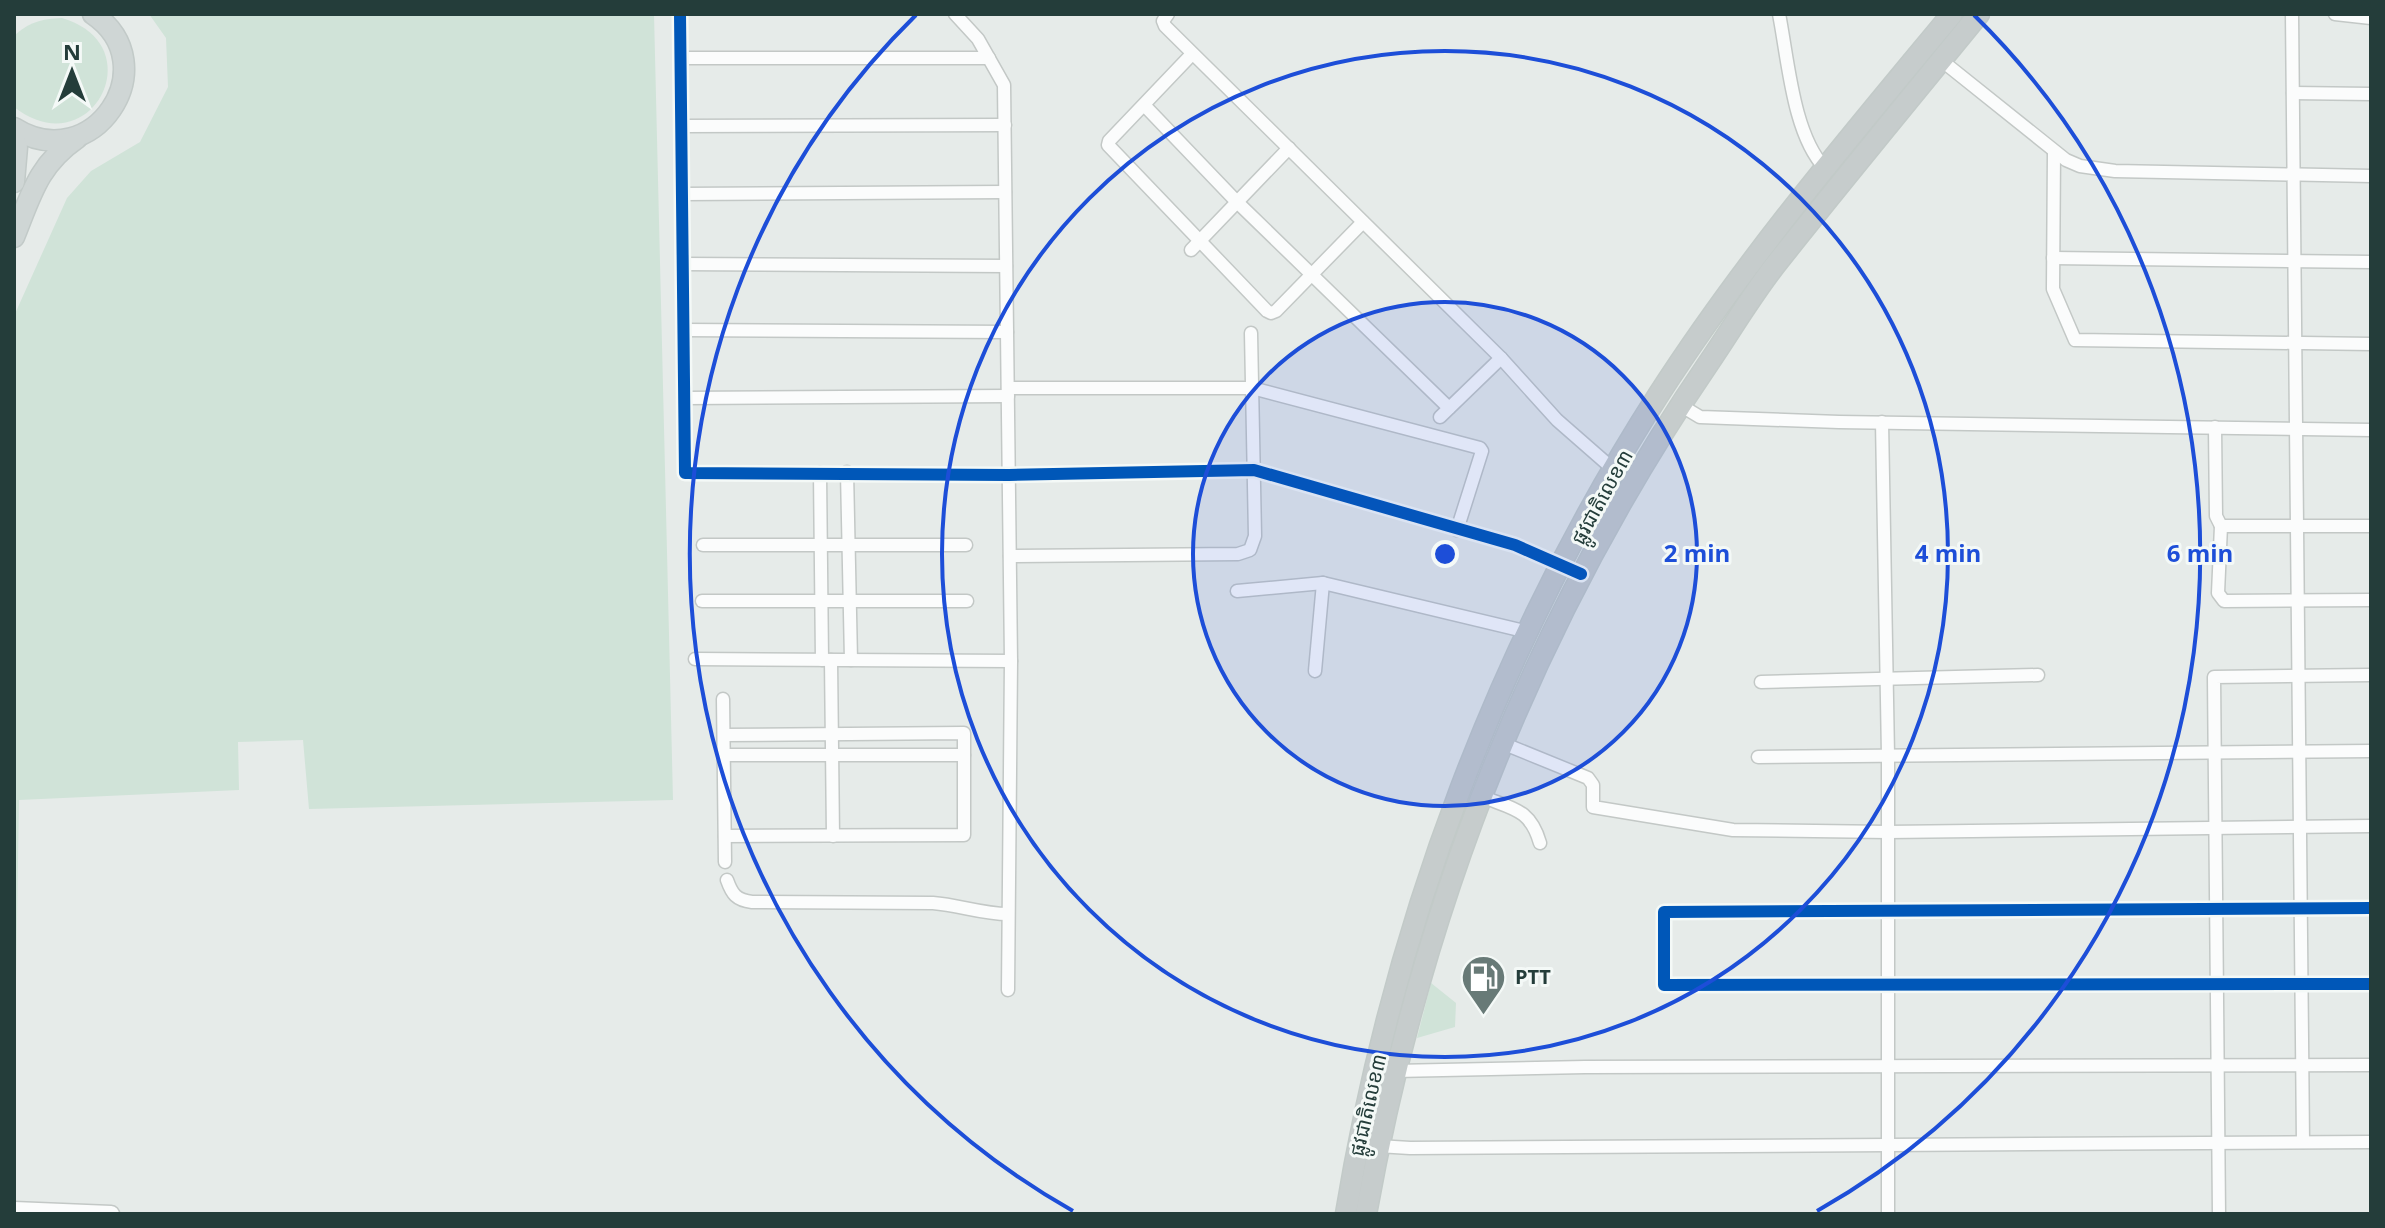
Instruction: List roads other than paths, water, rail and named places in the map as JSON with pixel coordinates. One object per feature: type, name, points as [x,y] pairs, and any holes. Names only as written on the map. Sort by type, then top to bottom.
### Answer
[{"type":"highway","name":"ផ្លូវជាតិលេខ៣","points":[[1346,1214],[1370,1088],[1409,938],[1460,787],[1561,565],[1613,469],[1661,391],[1750,262],[1952,14]]},
{"type":"highway","name":"ផ្លូវជាតិលេខ៣","points":[[1366,1214],[1395,1071],[1430,941],[1502,743],[1581,574],[1632,481],[1680,405],[1780,259],[1979,14]]},
{"type":"main road","points":[[14,237],[46,165],[59,150],[104,119],[121,93],[124,72],[121,52],[113,33],[99,16]]},
{"type":"main road","points":[[14,128],[42,140],[61,141],[79,136]]},
{"type":"main road","points":[[14,140],[17,147],[14,182]]},
{"type":"street","points":[[680,14],[685,473],[1009,475],[1254,470],[1515,545],[1581,574]]},
{"type":"street","points":[[955,14],[978,39],[1004,85],[1011,661],[1008,990]]},
{"type":"street","points":[[1168,14],[1163,21],[1165,26],[1192,54],[1501,358],[1557,420],[1613,469]]},
{"type":"street","points":[[1779,14],[1796,104],[1813,156],[1825,168]]},
{"type":"street","points":[[2292,14],[2303,1142]]},
{"type":"street","points":[[2335,14],[2371,18]]},
{"type":"street","points":[[1192,54],[1108,145],[1271,313],[1363,222]]},
{"type":"street","points":[[680,58],[989,58]]},
{"type":"street","points":[[1941,60],[2054,152],[2080,166],[2106,170],[2371,176]]},
{"type":"street","points":[[2293,93],[2371,94]]},
{"type":"street","points":[[1145,106],[1236,201],[1312,273],[1444,412],[1501,358]]},
{"type":"street","points":[[681,126],[1005,125]]},
{"type":"street","points":[[1191,250],[1289,148]]},
{"type":"street","points":[[2054,152],[2053,289],[2075,340],[2371,344]]},
{"type":"street","points":[[682,194],[1005,192]]},
{"type":"street","points":[[2053,258],[2371,262]]},
{"type":"street","points":[[683,264],[1006,266]]},
{"type":"street","points":[[684,330],[1007,332]]},
{"type":"street","points":[[1010,556],[1238,554],[1250,550],[1255,536],[1251,333]]},
{"type":"street","points":[[684,398],[1252,388],[1480,448],[1482,451],[1457,530]]},
{"type":"street","points":[[1680,405],[1700,417],[2371,430]]},
{"type":"street","points":[[1882,422],[1888,755],[1888,1214]]},
{"type":"street","points":[[2215,427],[2216,509],[2221,526],[2219,597],[2224,601],[2371,600]]},
{"type":"street","points":[[847,472],[851,660]]},
{"type":"street","points":[[820,473],[822,601],[832,734],[833,836]]},
{"type":"street","points":[[2221,526],[2371,526]]},
{"type":"street","points":[[703,545],[966,545]]},
{"type":"street","points":[[1237,591],[1323,583],[1528,632]]},
{"type":"street","points":[[1315,671],[1323,583]]},
{"type":"street","points":[[702,601],[967,601]]},
{"type":"street","points":[[695,659],[1011,661]]},
{"type":"street","points":[[1761,682],[2038,675]]},
{"type":"street","points":[[2219,1214],[2214,677],[2371,675]]},
{"type":"street","points":[[723,699],[725,862]]},
{"type":"street","points":[[724,735],[964,733],[964,835],[725,836]]},
{"type":"street","points":[[1502,743],[1588,778],[1593,785],[1593,807],[1733,830],[1888,832],[2371,826]]},
{"type":"street","points":[[1758,757],[2371,751]]},
{"type":"street","points":[[724,755],[964,755]]},
{"type":"street","points":[[1481,796],[1526,815],[1535,824],[1540,843]]},
{"type":"street","points":[[727,880],[732,894],[742,901],[933,903],[962,906],[988,914],[1008,914]]},
{"type":"street","points":[[2371,908],[1664,912],[1664,985],[2371,984]]},
{"type":"street","points":[[1395,1071],[1887,1065],[2371,1065]]},
{"type":"street","points":[[1378,1146],[2371,1142]]},
{"type":"street","points":[[14,1210],[111,1214]]},
{"type":"place","name":"PTT","points":[[1484,1016]]}]
